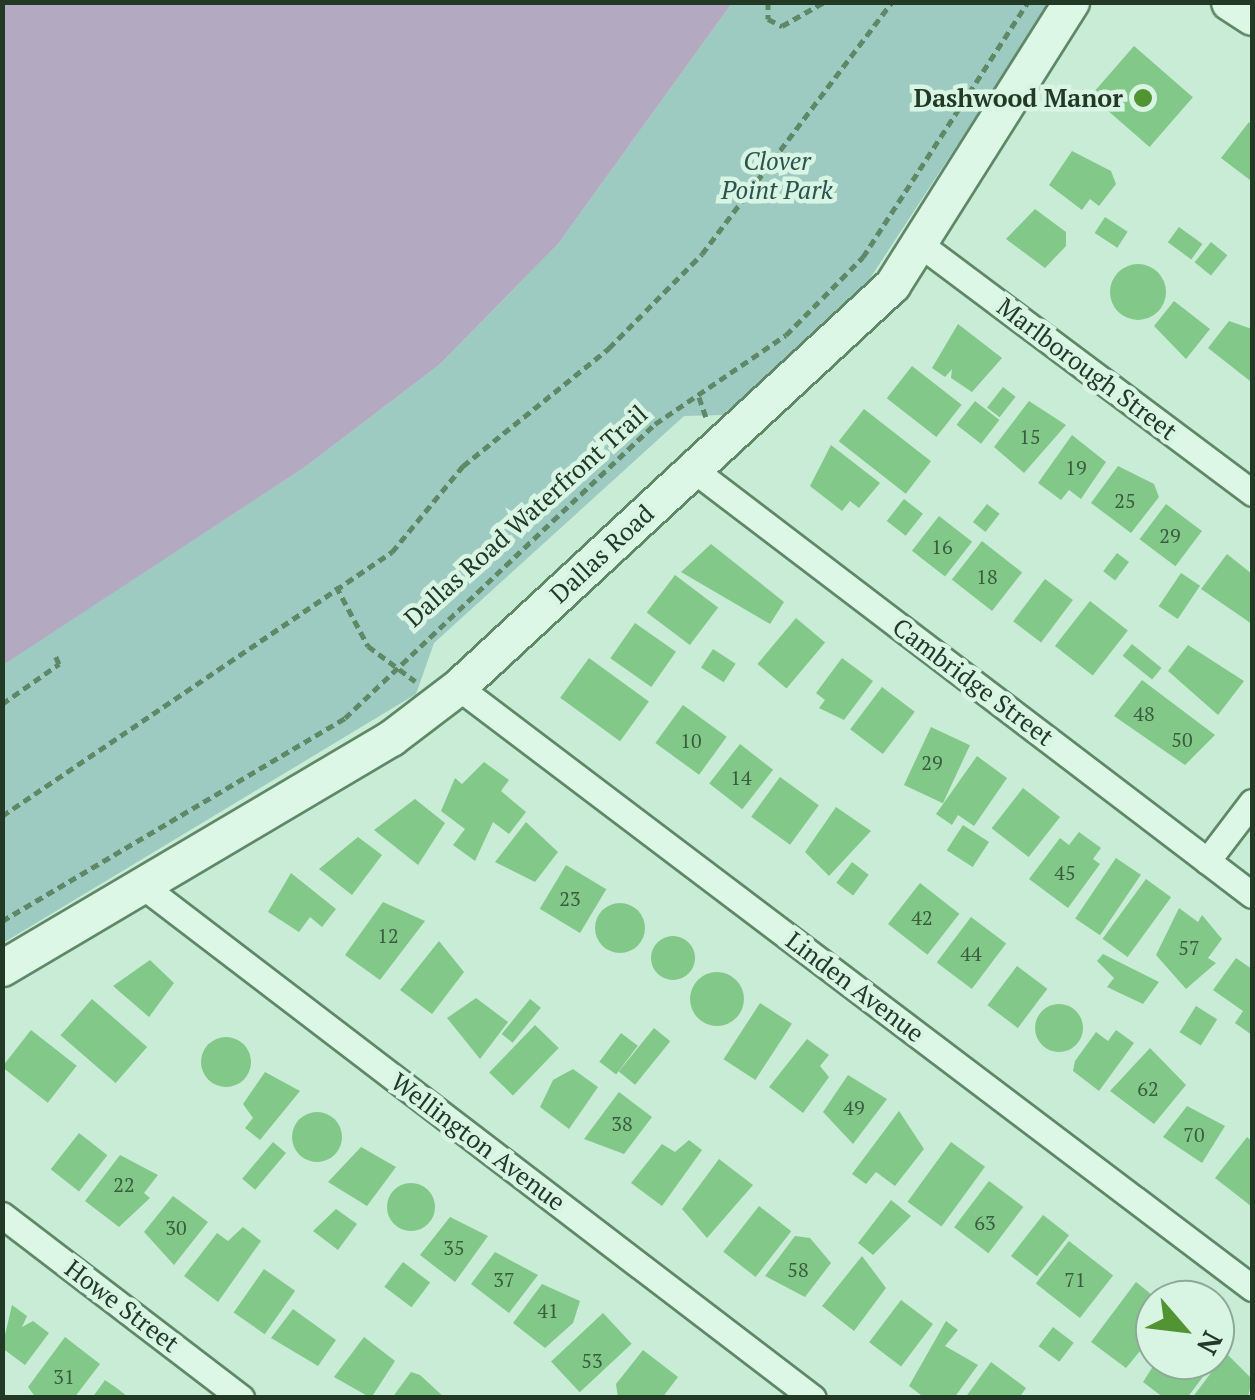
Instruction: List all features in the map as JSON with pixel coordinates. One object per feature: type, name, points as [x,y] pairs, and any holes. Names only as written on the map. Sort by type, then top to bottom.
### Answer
[{"type":"main road","name":"Dallas Road","points":[[2,968],[391,738],[458,687],[863,316],[921,246],[1071,2]]},
{"type":"main road","points":[[1229,2],[1252,17]]},
{"type":"street","name":"Marlborough Street","points":[[921,246],[1252,493]]},
{"type":"street","name":"Cambridge Street","points":[[694,470],[1252,895]]},
{"type":"street","name":"Linden Avenue","points":[[458,687],[1252,1288]]},
{"type":"street","points":[[1207,861],[1252,802]]},
{"type":"street","name":"Wellington Avenue","points":[[144,886],[813,1398]]},
{"type":"street","name":"Howe Street","points":[[2,1215],[241,1398]]},
{"type":"path","points":[[768,2],[768,18],[782,26],[824,2]]},
{"type":"path","points":[[2,816],[336,586],[392,552],[464,466],[608,348],[702,254],[892,2]]},
{"type":"path","name":"Dallas Road Waterfront Trail","points":[[2,921],[322,733],[627,449],[786,334],[863,257],[1028,2]]},
{"type":"path","points":[[698,397],[706,417]]},
{"type":"path","points":[[336,586],[392,671],[422,684]]},
{"type":"path","points":[[2,704],[59,664],[55,655]]},
{"type":"green space","name":"Clover Point Park","points":[[732,3],[1050,3],[867,283],[723,415],[684,416],[434,643],[416,694],[3,943],[2,665],[305,467],[439,365],[558,244]]},
{"type":"shaded area","points":[[3,2],[732,3],[558,244],[439,365],[305,467],[3,665]]},
{"type":"building","name":"Dashwood Manor","points":[[1134,46],[1193,97],[1150,147],[1091,96]]},
{"type":"building","points":[[1249,122],[1252,125],[1250,180],[1221,158]]},
{"type":"building","points":[[1072,151],[1111,171],[1116,184],[1099,206],[1090,199],[1082,210],[1049,185]]},
{"type":"building","points":[[1035,209],[1066,232],[1066,246],[1045,268],[1006,239]]},
{"type":"building","points":[[1105,217],[1128,232],[1117,248],[1095,233]]},
{"type":"building","points":[[1179,227],[1202,244],[1191,259],[1168,242]]},
{"type":"building","points":[[1211,242],[1227,255],[1211,275],[1195,262]]},
{"type":"building","points":[[1138,264],[1158,272],[1166,292],[1158,312],[1138,320],[1118,312],[1110,292],[1118,272]]},
{"type":"building","points":[[1174,301],[1210,329],[1186,359],[1154,326]]},
{"type":"building","points":[[1229,321],[1252,329],[1250,381],[1208,348]]},
{"type":"building","points":[[958,324],[1002,358],[972,392],[951,378],[952,369],[945,377],[932,368]]},
{"type":"building","points":[[912,366],[962,405],[936,437],[887,398]]},
{"type":"building","points":[[1003,387],[1016,397],[1000,417],[987,407]]},
{"type":"building","points":[[975,401],[999,420],[981,444],[957,425]]},
{"type":"building","points":[[1029,401],[1066,425],[1024,473],[994,447]]},
{"type":"building","points":[[864,409],[931,461],[906,494],[839,441]]},
{"type":"building","points":[[1072,435],[1106,462],[1081,499],[1069,490],[1061,500],[1038,483]]},
{"type":"building","points":[[831,445],[880,483],[859,508],[850,501],[842,511],[810,486]]},
{"type":"building","points":[[1118,466],[1154,484],[1159,497],[1131,533],[1091,503]]},
{"type":"building","points":[[904,499],[923,514],[906,536],[887,521]]},
{"type":"building","points":[[987,504],[1000,514],[985,532],[973,522]]},
{"type":"building","points":[[1166,504],[1202,531],[1175,566],[1140,539]]},
{"type":"building","points":[[939,516],[972,542],[945,577],[912,551]]},
{"type":"building","points":[[982,541],[1022,572],[992,611],[952,580]]},
{"type":"building","points":[[711,544],[784,602],[770,624],[681,572]]},
{"type":"building","points":[[1117,553],[1129,562],[1115,580],[1103,571]]},
{"type":"building","points":[[1227,554],[1252,574],[1252,624],[1201,589]]},
{"type":"building","points":[[1181,573],[1200,586],[1178,619],[1159,606]]},
{"type":"building","points":[[675,575],[718,607],[690,645],[647,613]]},
{"type":"building","points":[[1045,579],[1073,600],[1041,642],[1013,621]]},
{"type":"building","points":[[1090,601],[1128,631],[1093,675],[1055,646]]},
{"type":"building","points":[[796,618],[825,642],[787,688],[757,664]]},
{"type":"building","points":[[635,623],[676,652],[651,687],[610,658]]},
{"type":"building","points":[[1132,644],[1162,668],[1152,680],[1123,656]]},
{"type":"building","points":[[1188,645],[1244,681],[1218,715],[1168,671]]},
{"type":"building","points":[[713,649],[736,664],[724,682],[701,667]]},
{"type":"building","points":[[589,658],[649,701],[620,741],[560,698]]},
{"type":"building","points":[[842,658],[873,681],[844,720],[819,708],[825,700],[816,693]]},
{"type":"building","points":[[1142,680],[1215,735],[1185,765],[1114,716]]},
{"type":"building","points":[[882,687],[915,712],[883,754],[850,729]]},
{"type":"building","points":[[683,705],[727,737],[699,775],[655,743]]},
{"type":"building","points":[[931,727],[970,745],[943,803],[904,785]]},
{"type":"building","points":[[740,744],[773,770],[742,809],[709,783]]},
{"type":"building","points":[[977,756],[1007,778],[974,826],[958,815],[952,825],[936,814]]},
{"type":"building","points":[[484,762],[509,780],[501,791],[526,812],[509,834],[493,822],[475,861],[453,845],[465,829],[441,811],[455,778],[462,784]]},
{"type":"building","points":[[780,777],[819,805],[790,845],[751,817]]},
{"type":"building","points":[[1023,788],[1060,817],[1029,857],[992,828]]},
{"type":"building","points":[[415,799],[445,823],[418,865],[374,830]]},
{"type":"building","points":[[836,807],[871,831],[829,876],[805,852]]},
{"type":"building","points":[[526,822],[558,852],[535,882],[495,862]]},
{"type":"building","points":[[963,825],[989,842],[973,867],[947,850]]},
{"type":"building","points":[[1079,832],[1101,848],[1093,859],[1100,864],[1068,908],[1029,879],[1060,838],[1069,845]]},
{"type":"building","points":[[358,837],[382,855],[352,895],[319,869]]},
{"type":"building","points":[[1116,858],[1141,875],[1100,935],[1075,919]]},
{"type":"building","points":[[852,862],[869,875],[853,895],[836,883]]},
{"type":"building","points":[[566,865],[606,889],[580,933],[540,909]]},
{"type":"building","points":[[291,873],[336,909],[322,927],[310,917],[299,932],[268,912]]},
{"type":"building","points":[[1146,879],[1171,897],[1128,957],[1103,939]]},
{"type":"building","points":[[920,883],[959,914],[927,955],[888,924]]},
{"type":"building","points":[[383,902],[425,921],[380,980],[345,955]]},
{"type":"building","points":[[620,903],[638,910],[645,928],[638,946],[620,953],[602,946],[595,928],[602,910]]},
{"type":"building","points":[[1179,908],[1198,922],[1202,915],[1222,939],[1208,958],[1216,963],[1186,989],[1156,955]]},
{"type":"building","points":[[971,917],[1006,943],[972,989],[937,963]]},
{"type":"building","points":[[673,936],[688,943],[695,958],[688,973],[673,980],[658,973],[651,958],[658,943]]},
{"type":"building","points":[[439,941],[464,972],[432,1014],[400,990]]},
{"type":"building","points":[[1103,954],[1159,982],[1143,1004],[1107,987],[1114,978],[1097,961]]},
{"type":"building","points":[[1236,958],[1252,969],[1252,1035],[1235,1023],[1243,1011],[1213,990]]},
{"type":"building","points":[[150,960],[174,983],[149,1017],[113,986]]},
{"type":"building","points":[[1017,966],[1047,989],[1018,1028],[988,1005]]},
{"type":"building","points":[[717,972],[736,980],[744,999],[736,1018],[717,1026],[698,1018],[690,999],[698,980]]},
{"type":"building","points":[[476,998],[508,1022],[480,1059],[447,1018]]},
{"type":"building","points":[[92,999],[147,1047],[116,1083],[61,1035]]},
{"type":"building","points":[[530,999],[541,1008],[513,1043],[502,1034]]},
{"type":"building","points":[[760,1003],[792,1024],[755,1080],[724,1059]]},
{"type":"building","points":[[1059,1004],[1076,1011],[1083,1028],[1076,1045],[1059,1052],[1042,1045],[1035,1028],[1042,1011]]},
{"type":"building","points":[[1196,1006],[1217,1019],[1201,1046],[1180,1032]]},
{"type":"building","points":[[535,1025],[559,1048],[513,1095],[489,1072]]},
{"type":"building","points":[[654,1028],[670,1041],[635,1085],[619,1072]]},
{"type":"building","points":[[31,1030],[77,1066],[48,1103],[2,1067]]},
{"type":"building","points":[[1116,1030],[1134,1043],[1099,1091],[1073,1071],[1075,1061],[1096,1032],[1108,1041]]},
{"type":"building","points":[[621,1033],[638,1046],[616,1074],[599,1062]]},
{"type":"building","points":[[226,1037],[244,1044],[251,1062],[244,1080],[226,1087],[208,1080],[201,1062],[208,1044]]},
{"type":"building","points":[[807,1039],[829,1055],[820,1066],[829,1077],[803,1113],[769,1087]]},
{"type":"building","points":[[1150,1048],[1186,1085],[1154,1124],[1110,1091]]},
{"type":"building","points":[[573,1069],[598,1087],[569,1129],[540,1107],[553,1080]]},
{"type":"building","points":[[265,1072],[300,1091],[260,1140],[245,1128],[253,1118],[243,1104]]},
{"type":"building","points":[[848,1075],[887,1099],[853,1144],[823,1112]]},
{"type":"building","points":[[619,1092],[652,1117],[624,1154],[584,1139]]},
{"type":"building","points":[[1187,1106],[1225,1126],[1202,1163],[1163,1137]]},
{"type":"building","points":[[899,1111],[924,1149],[895,1186],[876,1172],[866,1184],[852,1174]]},
{"type":"building","points":[[317,1112],[335,1119],[342,1137],[335,1155],[317,1162],[299,1155],[292,1137],[299,1119]]},
{"type":"building","points":[[79,1133],[107,1155],[79,1191],[51,1169]]},
{"type":"building","points":[[1247,1137],[1252,1141],[1251,1206],[1215,1178]]},
{"type":"building","points":[[689,1140],[702,1150],[662,1206],[631,1183],[662,1144],[675,1152]]},
{"type":"building","points":[[273,1142],[286,1153],[255,1190],[242,1179]]},
{"type":"building","points":[[951,1142],[985,1167],[941,1227],[908,1202]]},
{"type":"building","points":[[361,1147],[396,1167],[367,1206],[328,1182]]},
{"type":"building","points":[[120,1155],[158,1175],[144,1193],[150,1198],[119,1227],[85,1201]]},
{"type":"building","points":[[719,1159],[753,1185],[707,1238],[682,1209]]},
{"type":"building","points":[[989,1181],[1023,1207],[988,1253],[954,1227]]},
{"type":"building","points":[[411,1183],[428,1190],[435,1207],[428,1224],[411,1231],[394,1224],[387,1207],[394,1190]]},
{"type":"building","points":[[173,1196],[208,1222],[174,1265],[144,1232]]},
{"type":"building","points":[[891,1200],[911,1216],[873,1255],[858,1243]]},
{"type":"building","points":[[759,1206],[791,1231],[756,1277],[723,1252]]},
{"type":"building","points":[[336,1209],[357,1224],[338,1250],[313,1231]]},
{"type":"building","points":[[1043,1215],[1069,1235],[1037,1276],[1011,1256]]},
{"type":"building","points":[[450,1217],[488,1236],[455,1282],[420,1255]]},
{"type":"building","points":[[243,1227],[261,1241],[218,1302],[184,1276],[217,1233],[228,1241]]},
{"type":"building","points":[[795,1236],[810,1238],[831,1263],[805,1297],[765,1276]]},
{"type":"building","points":[[1069,1241],[1113,1275],[1080,1318],[1036,1284]]},
{"type":"building","points":[[495,1252],[538,1275],[509,1313],[471,1284]]},
{"type":"building","points":[[862,1256],[886,1288],[854,1331],[822,1306]]},
{"type":"building","points":[[403,1262],[430,1282],[411,1307],[384,1287]]},
{"type":"building","points":[[264,1269],[295,1291],[265,1334],[234,1312]]},
{"type":"building","points":[[1135,1283],[1135,1357],[1126,1368],[1091,1342]]},
{"type":"building","points":[[542,1284],[580,1301],[573,1323],[545,1348],[513,1323]]},
{"type":"building","points":[[901,1300],[933,1324],[901,1366],[869,1342]]},
{"type":"building","points":[[12,1305],[27,1316],[22,1327],[33,1321],[49,1333],[25,1365],[2,1348]]},
{"type":"building","points":[[293,1309],[336,1340],[318,1366],[271,1338]]},
{"type":"building","points":[[603,1313],[632,1344],[580,1392],[551,1361]]},
{"type":"building","points":[[946,1321],[958,1330],[945,1346],[978,1365],[954,1398],[925,1398],[909,1386]]},
{"type":"building","points":[[1053,1327],[1074,1343],[1059,1362],[1039,1346]]},
{"type":"building","points":[[65,1337],[100,1364],[74,1398],[36,1398],[28,1387]]},
{"type":"building","points":[[364,1337],[395,1361],[371,1398],[334,1377]]},
{"type":"building","points":[[643,1350],[678,1377],[662,1398],[618,1398],[616,1384]]},
{"type":"building","points":[[991,1362],[1026,1388],[1019,1398],[965,1398]]},
{"type":"building","points":[[1235,1362],[1252,1379],[1248,1398],[1192,1398],[1206,1380],[1235,1380]]},
{"type":"building","points":[[411,1372],[420,1375],[445,1398],[392,1398]]},
{"type":"building","points":[[105,1380],[118,1389],[129,1398],[92,1398]]},
{"type":"building","points":[[1200,1380],[1187,1398],[1164,1398],[1143,1382]]},
{"type":"place","name":"Dashwood Manor","points":[[1143,98]]}]
